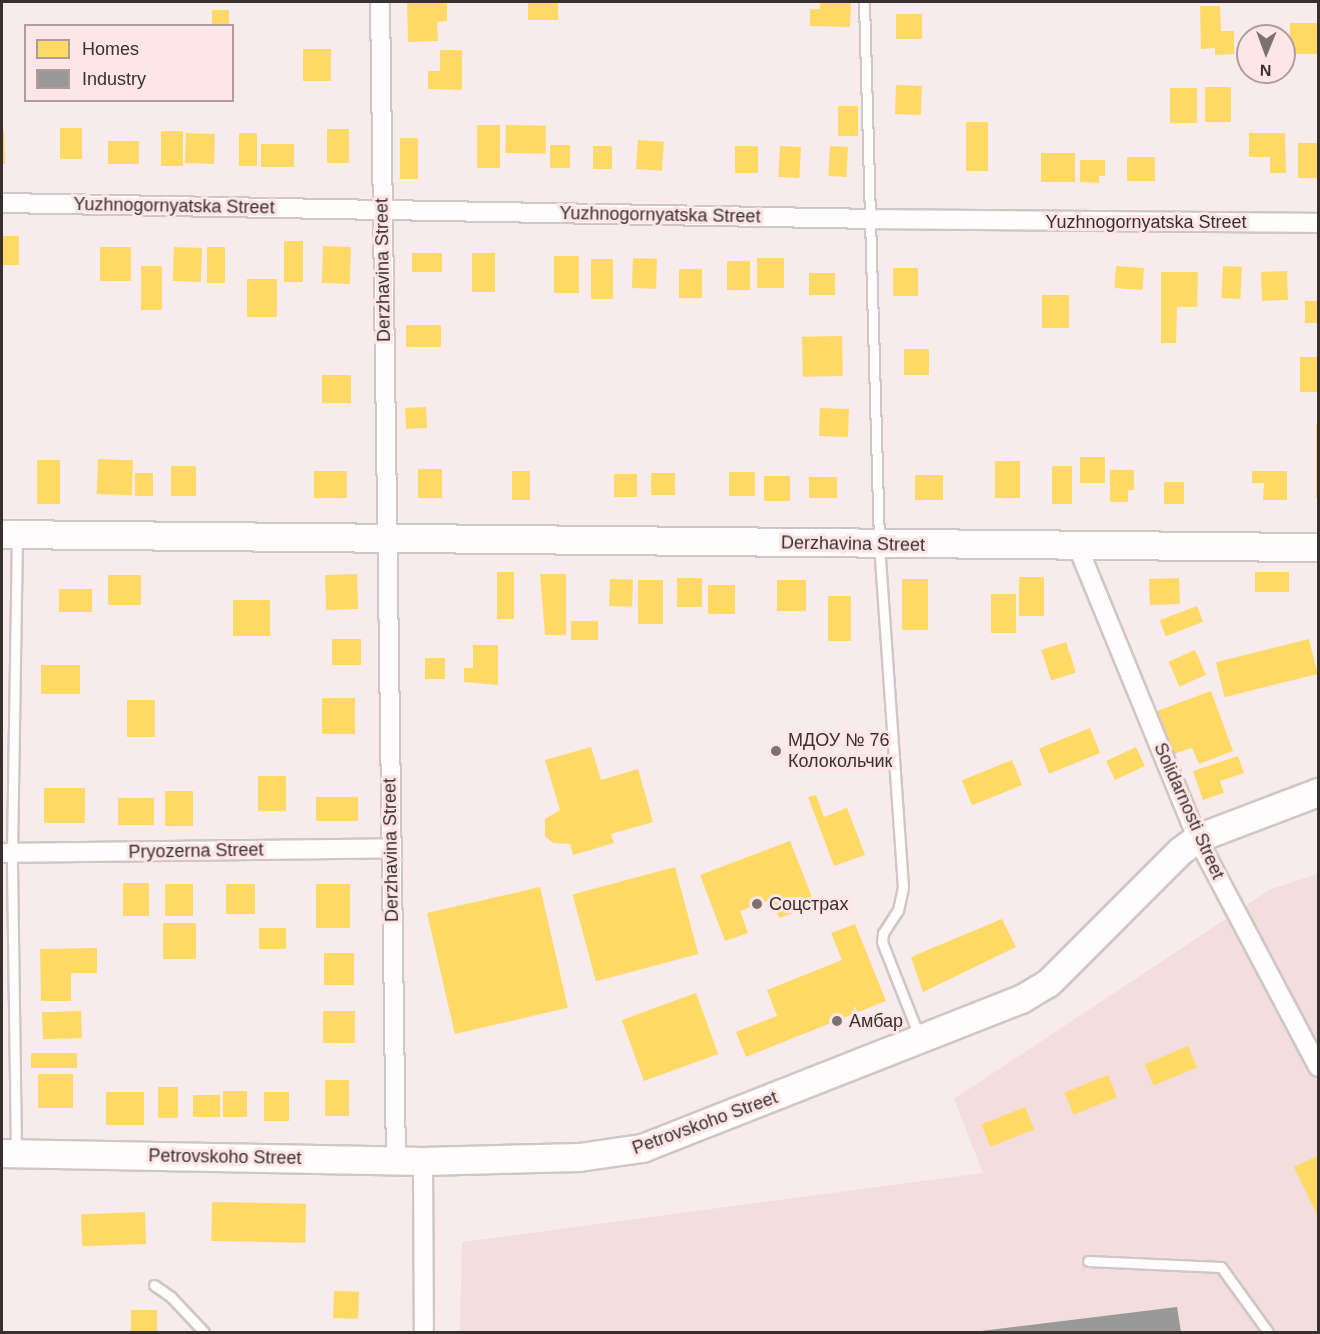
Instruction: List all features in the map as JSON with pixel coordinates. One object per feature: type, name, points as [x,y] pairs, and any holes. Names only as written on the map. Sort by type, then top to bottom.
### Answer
[{"type":"main road","name":"Derzhavina Street","points":[[9,534],[1318,547]]},
{"type":"main road","name":"Petrovskoho Street","points":[[9,1153],[423,1161],[623,1153],[666,1141],[1005,1007],[1048,983],[1180,851],[1197,838],[1318,792]]},
{"type":"street","name":"Derzhavina Street","points":[[380,2],[396,1160]]},
{"type":"street","name":"Yuzhnogornyatska Street","points":[[2,203],[872,219],[1318,223]]},
{"type":"street","name":"Solidarnosti Street","points":[[1077,545],[1197,838],[1318,1067]]},
{"type":"street","name":"Pryozerna Street","points":[[7,853],[391,848]]},
{"type":"street","points":[[423,1161],[424,1332]]},
{"type":"lane","points":[[864,2],[872,219],[879,544],[903,887],[898,910],[883,933],[882,942],[921,1041]]},
{"type":"lane","points":[[9,534],[7,853],[9,1153]]},
{"type":"lane","points":[[1088,1261],[1221,1267],[1268,1332]]},
{"type":"lane","points":[[154,1285],[171,1297],[204,1332]]},
{"type":"shaded area","points":[[1318,874],[1318,1332],[460,1332],[462,1242],[983,1173],[954,1099],[1271,889]]},
{"type":"building: Homes","points":[[407,2],[447,2],[447,21],[437,22],[438,41],[408,42]]},
{"type":"building: Homes","points":[[528,2],[558,2],[558,20],[528,20]]},
{"type":"building: Homes","points":[[820,2],[851,2],[850,27],[810,26],[810,9],[820,9]]},
{"type":"building: Homes","points":[[1200,6],[1220,6],[1221,31],[1234,31],[1234,54],[1215,55],[1215,48],[1201,49]]},
{"type":"building: Homes","points":[[212,10],[229,10],[229,24],[212,24]]},
{"type":"building: Homes","points":[[896,14],[922,14],[922,39],[896,39]]},
{"type":"building: Homes","points":[[1290,23],[1318,23],[1318,54],[1296,54],[1296,24]]},
{"type":"building: Homes","points":[[303,49],[331,49],[331,81],[303,81]]},
{"type":"building: Homes","points":[[440,50],[462,50],[462,90],[428,89],[428,71],[440,71]]},
{"type":"building: Homes","points":[[896,85],[922,86],[921,115],[895,114]]},
{"type":"building: Homes","points":[[1205,87],[1231,87],[1231,122],[1205,122]]},
{"type":"building: Homes","points":[[1170,88],[1197,88],[1197,123],[1170,123]]},
{"type":"building: Homes","points":[[838,106],[858,106],[858,136],[838,136]]},
{"type":"building: Homes","points":[[966,122],[988,122],[988,171],[966,171]]},
{"type":"building: Homes","points":[[477,125],[500,125],[500,168],[477,168]]},
{"type":"building: Homes","points":[[506,125],[546,126],[546,154],[506,153]]},
{"type":"building: Homes","points":[[60,128],[82,128],[82,159],[60,159]]},
{"type":"building: Homes","points":[[327,129],[349,129],[349,163],[327,163]]},
{"type":"building: Homes","points":[[2,131],[4,131],[5,164],[2,164]]},
{"type":"building: Homes","points":[[161,131],[183,131],[183,166],[161,166]]},
{"type":"building: Homes","points":[[186,133],[215,134],[214,164],[185,163]]},
{"type":"building: Homes","points":[[239,133],[257,133],[257,166],[239,166]]},
{"type":"building: Homes","points":[[1249,133],[1285,133],[1286,173],[1270,173],[1270,157],[1249,157]]},
{"type":"building: Homes","points":[[400,138],[418,138],[418,179],[400,179]]},
{"type":"building: Homes","points":[[638,140],[664,142],[662,171],[636,169]]},
{"type":"building: Homes","points":[[108,141],[139,141],[139,164],[108,164]]},
{"type":"building: Homes","points":[[1298,143],[1318,143],[1318,178],[1298,178]]},
{"type":"building: Homes","points":[[261,144],[294,144],[294,167],[261,167]]},
{"type":"building: Homes","points":[[550,145],[570,145],[570,168],[550,168]]},
{"type":"building: Homes","points":[[593,146],[612,146],[612,169],[593,169]]},
{"type":"building: Homes","points":[[735,146],[758,146],[758,173],[735,173]]},
{"type":"building: Homes","points":[[780,146],[801,147],[799,178],[778,177]]},
{"type":"building: Homes","points":[[830,146],[848,147],[846,177],[828,176]]},
{"type":"building: Homes","points":[[1041,153],[1075,153],[1075,182],[1041,182]]},
{"type":"building: Homes","points":[[1127,157],[1155,157],[1155,181],[1127,181]]},
{"type":"building: Homes","points":[[1080,160],[1105,160],[1105,176],[1099,176],[1099,183],[1080,182]]},
{"type":"building: Homes","points":[[2,236],[19,236],[19,265],[2,265]]},
{"type":"building: Homes","points":[[284,241],[303,241],[303,282],[284,282]]},
{"type":"building: Homes","points":[[323,246],[351,247],[350,284],[322,283]]},
{"type":"building: Homes","points":[[100,247],[131,247],[131,281],[100,281]]},
{"type":"building: Homes","points":[[174,247],[202,248],[201,282],[173,281]]},
{"type":"building: Homes","points":[[207,247],[225,247],[225,283],[207,283]]},
{"type":"building: Homes","points":[[412,253],[442,253],[442,272],[412,272]]},
{"type":"building: Homes","points":[[472,253],[495,253],[495,292],[472,292]]},
{"type":"building: Homes","points":[[554,256],[579,256],[579,293],[554,293]]},
{"type":"building: Homes","points":[[633,258],[657,259],[656,289],[632,288]]},
{"type":"building: Homes","points":[[757,258],[784,258],[784,288],[757,288]]},
{"type":"building: Homes","points":[[591,259],[613,259],[613,299],[591,299]]},
{"type":"building: Homes","points":[[727,261],[750,261],[750,290],[727,290]]},
{"type":"building: Homes","points":[[141,266],[162,266],[162,310],[141,310]]},
{"type":"building: Homes","points":[[1116,266],[1144,268],[1142,290],[1114,288]]},
{"type":"building: Homes","points":[[1223,266],[1242,267],[1240,299],[1221,298]]},
{"type":"building: Homes","points":[[893,268],[918,268],[918,296],[893,296]]},
{"type":"building: Homes","points":[[679,269],[702,269],[702,298],[679,298]]},
{"type":"building: Homes","points":[[1287,271],[1288,300],[1262,301],[1261,272]]},
{"type":"building: Homes","points":[[1161,272],[1198,272],[1197,307],[1177,307],[1176,343],[1161,343]]},
{"type":"building: Homes","points":[[809,273],[835,273],[835,295],[809,295]]},
{"type":"building: Homes","points":[[247,279],[277,279],[277,317],[247,317]]},
{"type":"building: Homes","points":[[1042,295],[1069,295],[1069,328],[1042,328]]},
{"type":"building: Homes","points":[[1305,301],[1318,301],[1318,323],[1305,323]]},
{"type":"building: Homes","points":[[406,325],[441,325],[441,347],[406,347]]},
{"type":"building: Homes","points":[[842,336],[843,376],[803,377],[802,337]]},
{"type":"building: Homes","points":[[904,349],[929,349],[929,375],[904,375]]},
{"type":"building: Homes","points":[[1300,357],[1318,357],[1318,392],[1300,392]]},
{"type":"building: Homes","points":[[322,375],[351,375],[351,403],[322,403]]},
{"type":"building: Homes","points":[[426,407],[427,428],[406,429],[405,408]]},
{"type":"building: Homes","points":[[820,408],[849,409],[848,437],[819,436]]},
{"type":"building: Homes","points":[[1316,424],[1318,424],[1318,498],[1316,498]]},
{"type":"building: Homes","points":[[1080,457],[1105,457],[1105,483],[1080,483]]},
{"type":"building: Homes","points":[[98,459],[133,460],[132,495],[97,494]]},
{"type":"building: Homes","points":[[37,460],[60,460],[60,504],[37,504]]},
{"type":"building: Homes","points":[[995,461],[1020,461],[1020,498],[995,498]]},
{"type":"building: Homes","points":[[171,466],[196,466],[196,496],[171,496]]},
{"type":"building: Homes","points":[[1052,466],[1072,466],[1072,504],[1052,504]]},
{"type":"building: Homes","points":[[418,469],[442,469],[442,498],[418,498]]},
{"type":"building: Homes","points":[[1110,470],[1134,470],[1134,490],[1128,490],[1128,502],[1110,502]]},
{"type":"building: Homes","points":[[314,471],[347,471],[347,498],[314,498]]},
{"type":"building: Homes","points":[[512,471],[530,471],[530,500],[512,500]]},
{"type":"building: Homes","points":[[1252,471],[1287,471],[1287,500],[1263,500],[1264,483],[1252,483]]},
{"type":"building: Homes","points":[[729,472],[755,472],[755,496],[729,496]]},
{"type":"building: Homes","points":[[135,473],[153,473],[153,496],[135,496]]},
{"type":"building: Homes","points":[[651,473],[675,473],[675,495],[651,495]]},
{"type":"building: Homes","points":[[614,474],[637,474],[637,497],[614,497]]},
{"type":"building: Homes","points":[[915,475],[943,475],[943,500],[915,500]]},
{"type":"building: Homes","points":[[764,476],[790,476],[790,501],[764,501]]},
{"type":"building: Homes","points":[[809,477],[837,477],[837,498],[809,498]]},
{"type":"building: Homes","points":[[1164,482],[1184,482],[1184,504],[1164,504]]},
{"type":"building: Homes","points":[[497,572],[514,572],[514,619],[497,619]]},
{"type":"building: Homes","points":[[1255,572],[1289,572],[1289,592],[1255,592]]},
{"type":"building: Homes","points":[[357,574],[358,609],[326,610],[325,575]]},
{"type":"building: Homes","points":[[540,574],[566,574],[566,635],[545,635]]},
{"type":"building: Homes","points":[[108,575],[141,575],[141,605],[108,605]]},
{"type":"building: Homes","points":[[1019,577],[1044,577],[1044,616],[1019,616]]},
{"type":"building: Homes","points":[[677,578],[702,578],[702,607],[677,607]]},
{"type":"building: Homes","points":[[1179,578],[1180,604],[1150,605],[1149,579]]},
{"type":"building: Homes","points":[[610,579],[633,580],[632,607],[609,606]]},
{"type":"building: Homes","points":[[902,579],[928,579],[928,630],[902,630]]},
{"type":"building: Homes","points":[[638,580],[663,580],[663,624],[638,624]]},
{"type":"building: Homes","points":[[777,580],[806,580],[806,611],[777,611]]},
{"type":"building: Homes","points":[[708,585],[735,585],[735,614],[708,614]]},
{"type":"building: Homes","points":[[59,589],[92,589],[92,612],[59,612]]},
{"type":"building: Homes","points":[[991,594],[1016,594],[1016,633],[991,633]]},
{"type":"building: Homes","points":[[828,596],[851,596],[851,641],[828,641]]},
{"type":"building: Homes","points":[[233,600],[270,600],[270,636],[233,636]]},
{"type":"building: Homes","points":[[1197,606],[1203,622],[1166,636],[1160,620]]},
{"type":"building: Homes","points":[[571,621],[598,621],[598,640],[571,640]]},
{"type":"building: Homes","points":[[332,639],[361,639],[361,665],[332,665]]},
{"type":"building: Homes","points":[[1309,639],[1318,674],[1225,697],[1216,662]]},
{"type":"building: Homes","points":[[1066,642],[1076,672],[1051,680],[1041,650]]},
{"type":"building: Homes","points":[[473,645],[498,645],[498,685],[464,682],[464,668],[473,668]]},
{"type":"building: Homes","points":[[1195,650],[1206,675],[1179,686],[1169,662]]},
{"type":"building: Homes","points":[[425,658],[445,658],[445,679],[425,679]]},
{"type":"building: Homes","points":[[41,665],[80,665],[80,694],[41,694]]},
{"type":"building: Homes","points":[[1211,691],[1233,751],[1199,764],[1192,748],[1173,754],[1157,711]]},
{"type":"building: Homes","points":[[322,698],[355,698],[355,734],[322,734]]},
{"type":"building: Homes","points":[[127,700],[155,700],[155,737],[127,737]]},
{"type":"building: Homes","points":[[1090,728],[1100,753],[1049,774],[1039,749]]},
{"type":"building: Homes","points":[[591,747],[601,780],[638,769],[653,822],[611,834],[614,843],[573,855],[570,844],[553,843],[545,836],[545,819],[560,810],[545,760]]},
{"type":"building: Homes","points":[[1136,747],[1145,766],[1115,780],[1106,761]]},
{"type":"building: Homes","points":[[1238,756],[1244,773],[1220,781],[1224,793],[1203,800],[1193,771]]},
{"type":"building: Homes","points":[[1012,760],[1022,785],[972,805],[962,780]]},
{"type":"building: Homes","points":[[258,776],[286,776],[286,811],[258,811]]},
{"type":"building: Homes","points":[[44,788],[85,788],[85,823],[44,823]]},
{"type":"building: Homes","points":[[165,791],[193,791],[193,826],[165,826]]},
{"type":"building: Homes","points":[[816,795],[824,817],[847,808],[865,855],[834,866],[808,797]]},
{"type":"building: Homes","points":[[316,797],[358,797],[358,821],[316,821]]},
{"type":"building: Homes","points":[[118,798],[154,798],[154,825],[118,825]]},
{"type":"building: Homes","points":[[790,841],[815,905],[779,918],[772,899],[740,911],[748,933],[725,941],[700,875]]},
{"type":"building: Homes","points":[[675,867],[698,954],[596,981],[573,894]]},
{"type":"building: Homes","points":[[123,883],[149,883],[149,916],[123,916]]},
{"type":"building: Homes","points":[[165,884],[193,884],[193,916],[165,916]]},
{"type":"building: Homes","points":[[226,884],[255,884],[255,914],[226,914]]},
{"type":"building: Homes","points":[[316,884],[350,884],[350,928],[316,928]]},
{"type":"building: Homes","points":[[540,887],[568,1008],[455,1034],[427,913]]},
{"type":"building: Homes","points":[[1002,919],[1016,947],[923,992],[911,957]]},
{"type":"building: Homes","points":[[163,923],[196,923],[196,959],[163,959]]},
{"type":"building: Homes","points":[[855,924],[886,1001],[746,1057],[736,1032],[777,1016],[767,990],[842,960],[831,933]]},
{"type":"building: Homes","points":[[259,928],[286,928],[286,949],[259,949]]},
{"type":"building: Homes","points":[[97,948],[97,973],[71,973],[71,1001],[41,1001],[40,949]]},
{"type":"building: Homes","points":[[324,953],[354,953],[354,985],[324,985]]},
{"type":"building: Homes","points":[[696,993],[718,1054],[644,1081],[622,1020]]},
{"type":"building: Homes","points":[[81,1011],[82,1038],[43,1039],[42,1012]]},
{"type":"building: Homes","points":[[323,1011],[355,1011],[355,1043],[323,1043]]},
{"type":"building: Homes","points":[[1188,1046],[1197,1067],[1154,1086],[1145,1064]]},
{"type":"building: Homes","points":[[31,1053],[77,1053],[77,1068],[31,1068]]},
{"type":"building: Homes","points":[[38,1074],[73,1074],[73,1108],[38,1108]]},
{"type":"building: Homes","points":[[1108,1075],[1117,1097],[1073,1115],[1064,1093]]},
{"type":"building: Homes","points":[[325,1080],[349,1080],[349,1116],[325,1116]]},
{"type":"building: Homes","points":[[158,1087],[178,1087],[178,1118],[158,1118]]},
{"type":"building: Homes","points":[[223,1091],[247,1091],[247,1117],[223,1117]]},
{"type":"building: Homes","points":[[106,1092],[144,1092],[144,1125],[106,1125]]},
{"type":"building: Homes","points":[[264,1092],[289,1092],[289,1121],[264,1121]]},
{"type":"building: Homes","points":[[193,1095],[220,1095],[220,1117],[193,1117]]},
{"type":"building: Homes","points":[[1025,1107],[1034,1129],[990,1147],[981,1125]]},
{"type":"building: Homes","points":[[1317,1156],[1318,1159],[1318,1217],[1294,1167]]},
{"type":"building: Homes","points":[[212,1202],[306,1204],[305,1243],[211,1241]]},
{"type":"building: Homes","points":[[145,1212],[146,1244],[82,1246],[81,1214]]},
{"type":"building: Homes","points":[[334,1291],[359,1292],[358,1319],[333,1318]]},
{"type":"building: Homes","points":[[131,1310],[157,1310],[157,1332],[131,1332]]},
{"type":"building: Industry","points":[[1177,1307],[1181,1332],[981,1332],[981,1331]]},
{"type":"place","name":"МДОУ № 76 Колокольчик","points":[[776,751]]},
{"type":"place","name":"Соцстрах","points":[[757,904]]},
{"type":"place","name":"Амбар","points":[[837,1021]]}]
